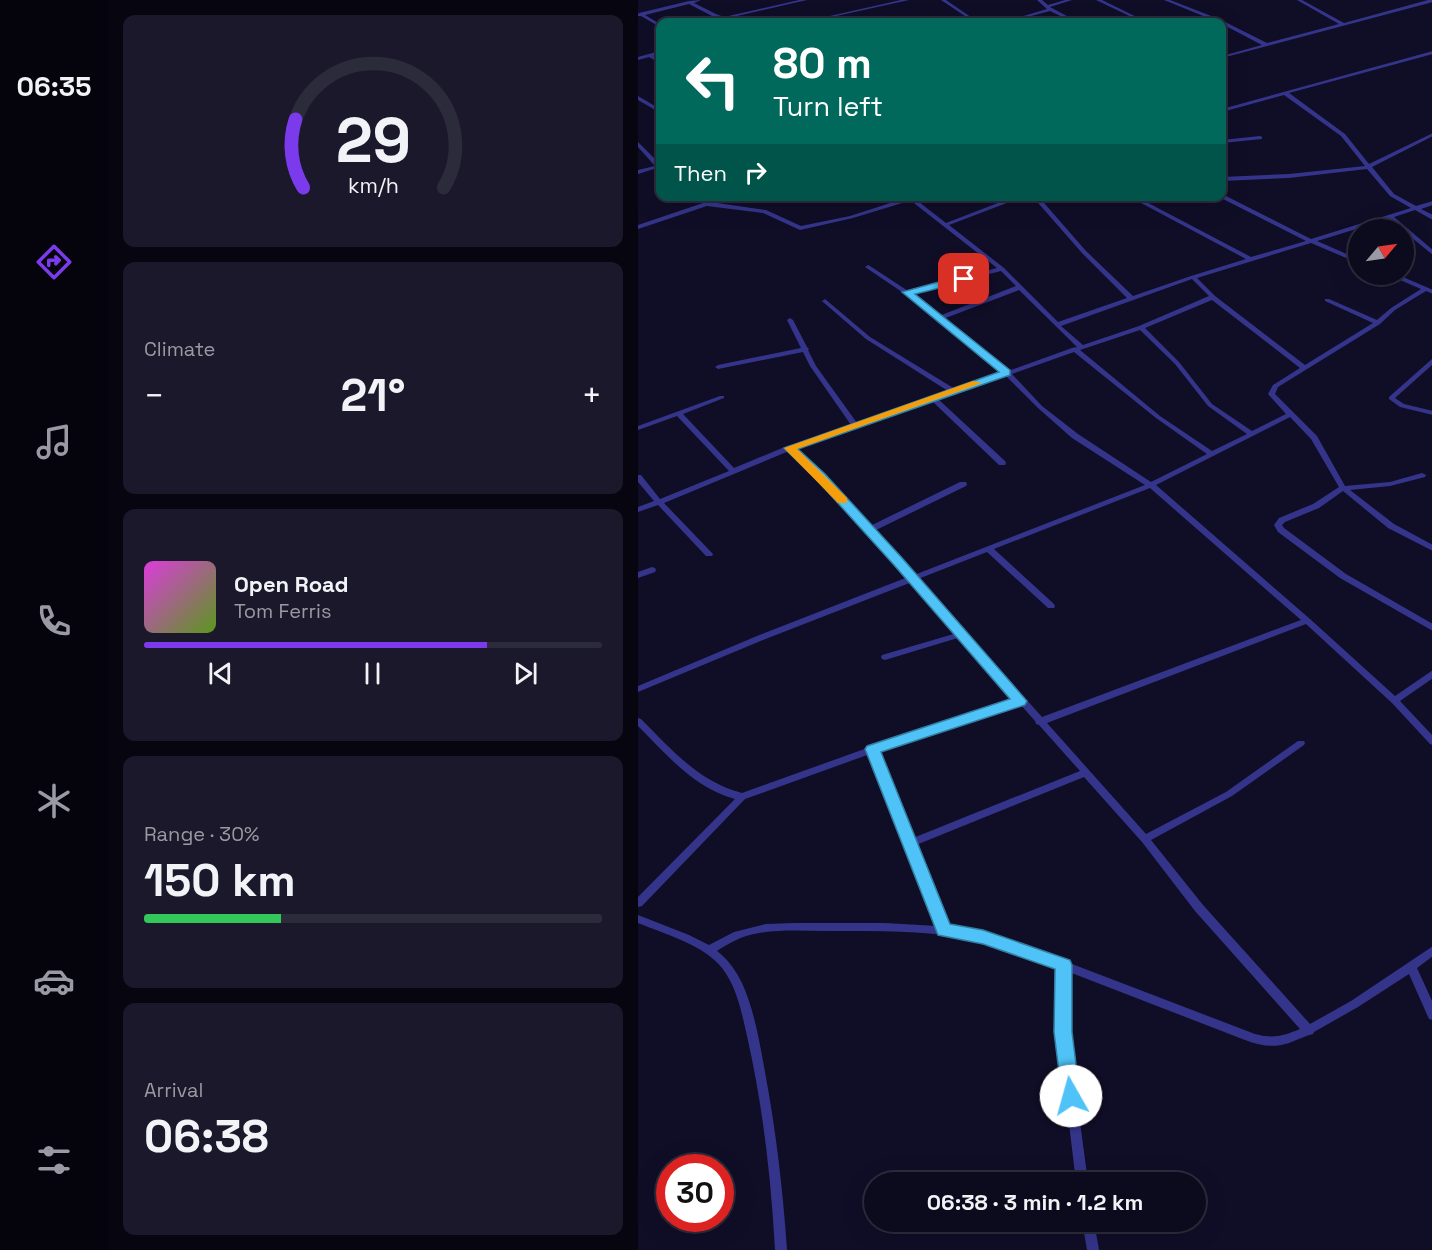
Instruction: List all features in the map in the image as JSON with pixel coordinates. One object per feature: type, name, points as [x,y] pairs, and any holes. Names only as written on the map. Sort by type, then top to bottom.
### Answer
[{"type":"street","points":[[640,14],[699,0]]},
{"type":"street","points":[[689,2],[724,18],[805,0]]},
{"type":"street","points":[[824,18],[907,0]]},
{"type":"street","points":[[943,0],[970,18]]},
{"type":"street","points":[[1039,0],[1068,18]]},
{"type":"street","points":[[1018,18],[1070,0]]},
{"type":"street","points":[[1098,0],[1136,18]]},
{"type":"street","points":[[1166,0],[1212,18]]},
{"type":"street","points":[[1299,0],[1343,24]]},
{"type":"street","points":[[1226,56],[1433,0]]},
{"type":"street","points":[[638,6],[647,13]]},
{"type":"street","points":[[640,14],[656,24]]},
{"type":"street","points":[[1226,25],[1266,45]]},
{"type":"street","points":[[1226,109],[1433,52]]},
{"type":"street","points":[[638,59],[656,54]]},
{"type":"street","points":[[650,56],[656,60]]},
{"type":"street","points":[[1285,93],[1336,128],[1356,148],[1367,166],[1392,195],[1433,218]]},
{"type":"street","points":[[638,98],[656,108]]},
{"type":"street","points":[[1226,179],[1289,176],[1367,166],[1433,134]]},
{"type":"street","points":[[1226,142],[1260,138]]},
{"type":"street","points":[[638,144],[656,163]]},
{"type":"street","points":[[638,172],[656,168]]},
{"type":"street","points":[[1226,198],[1311,241],[1348,257]]},
{"type":"street","points":[[704,201],[707,204],[764,211],[800,228],[851,217],[901,201]]},
{"type":"street","points":[[638,227],[720,201]]},
{"type":"street","points":[[918,201],[945,225],[1002,269],[1077,348],[1158,417],[1212,454]]},
{"type":"street","points":[[945,225],[1009,201]]},
{"type":"street","points":[[1039,201],[1132,298]]},
{"type":"street","points":[[1140,201],[1252,260]]},
{"type":"street","points":[[1057,325],[1193,277],[1433,203]]},
{"type":"street","points":[[1390,217],[1433,253]]},
{"type":"street","points":[[868,267],[907,292],[1007,373],[1040,407],[1075,436],[1151,485],[1395,701],[1433,742]]},
{"type":"street","points":[[907,292],[1002,269]]},
{"type":"street","points":[[1193,277],[1213,297],[1305,368]]},
{"type":"street","points":[[1414,284],[1430,290]]},
{"type":"street","points":[[939,318],[1020,287]]},
{"type":"street","points":[[1430,290],[1393,309],[1378,323],[1305,368],[1272,390],[1271,394],[1314,438],[1343,488],[1391,526],[1433,549]]},
{"type":"street","points":[[638,510],[854,424],[1141,327],[1213,297]]},
{"type":"street","points":[[1327,300],[1378,323]]},
{"type":"street","points":[[825,301],[868,338],[953,391]]},
{"type":"street","points":[[790,320],[814,366],[854,424]]},
{"type":"street","points":[[1141,327],[1177,363],[1210,405],[1251,434]]},
{"type":"street","points":[[718,367],[806,349]]},
{"type":"street","points":[[1433,360],[1391,398],[1402,406],[1433,413]]},
{"type":"street","points":[[638,428],[722,397]]},
{"type":"street","points":[[932,398],[1002,463]]},
{"type":"street","points":[[678,414],[733,471]]},
{"type":"street","points":[[638,689],[1151,485],[1291,414]]},
{"type":"street","points":[[790,448],[821,477],[1145,839],[1199,908],[1309,1031]]},
{"type":"street","points":[[1422,476],[1390,484],[1343,488],[1316,506],[1283,520],[1278,525],[1281,530],[1343,576],[1433,628]]},
{"type":"street","points":[[638,477],[709,554]]},
{"type":"street","points":[[869,530],[963,484]]},
{"type":"street","points":[[989,549],[1051,606]]},
{"type":"street","points":[[638,575],[652,570]]},
{"type":"street","points":[[1039,722],[1307,621]]},
{"type":"street","points":[[885,657],[962,634]]},
{"type":"street","points":[[1395,701],[1433,673]]},
{"type":"street","points":[[638,903],[742,797],[873,749],[1020,701]]},
{"type":"street","points":[[638,721],[700,780],[727,795],[742,797]]},
{"type":"street","points":[[1145,839],[1229,794],[1301,743]]},
{"type":"street","points":[[873,749],[944,930]]},
{"type":"street","points":[[911,843],[1085,772]]},
{"type":"street","points":[[638,920],[710,951],[728,967],[741,996],[757,1045],[781,1250]]},
{"type":"street","points":[[710,951],[728,937],[744,931],[774,927],[896,927],[944,930],[983,937],[1064,965],[1249,1037],[1270,1042],[1293,1038],[1309,1031],[1411,968],[1433,950]]},
{"type":"street","points":[[1064,965],[1063,1032],[1081,1172]]},
{"type":"street","points":[[1411,968],[1433,1016]]},
{"type":"street","points":[[1090,1232],[1093,1250]]},
{"type":"slow traffic","points":[[842,501],[821,477],[790,448],[977,383]]},
{"type":"route","points":[[964,279],[907,292],[1007,373],[790,448],[821,477],[899,562],[1020,701],[873,749],[944,930],[983,937],[1064,965],[1063,1032],[1071,1096]]}]
